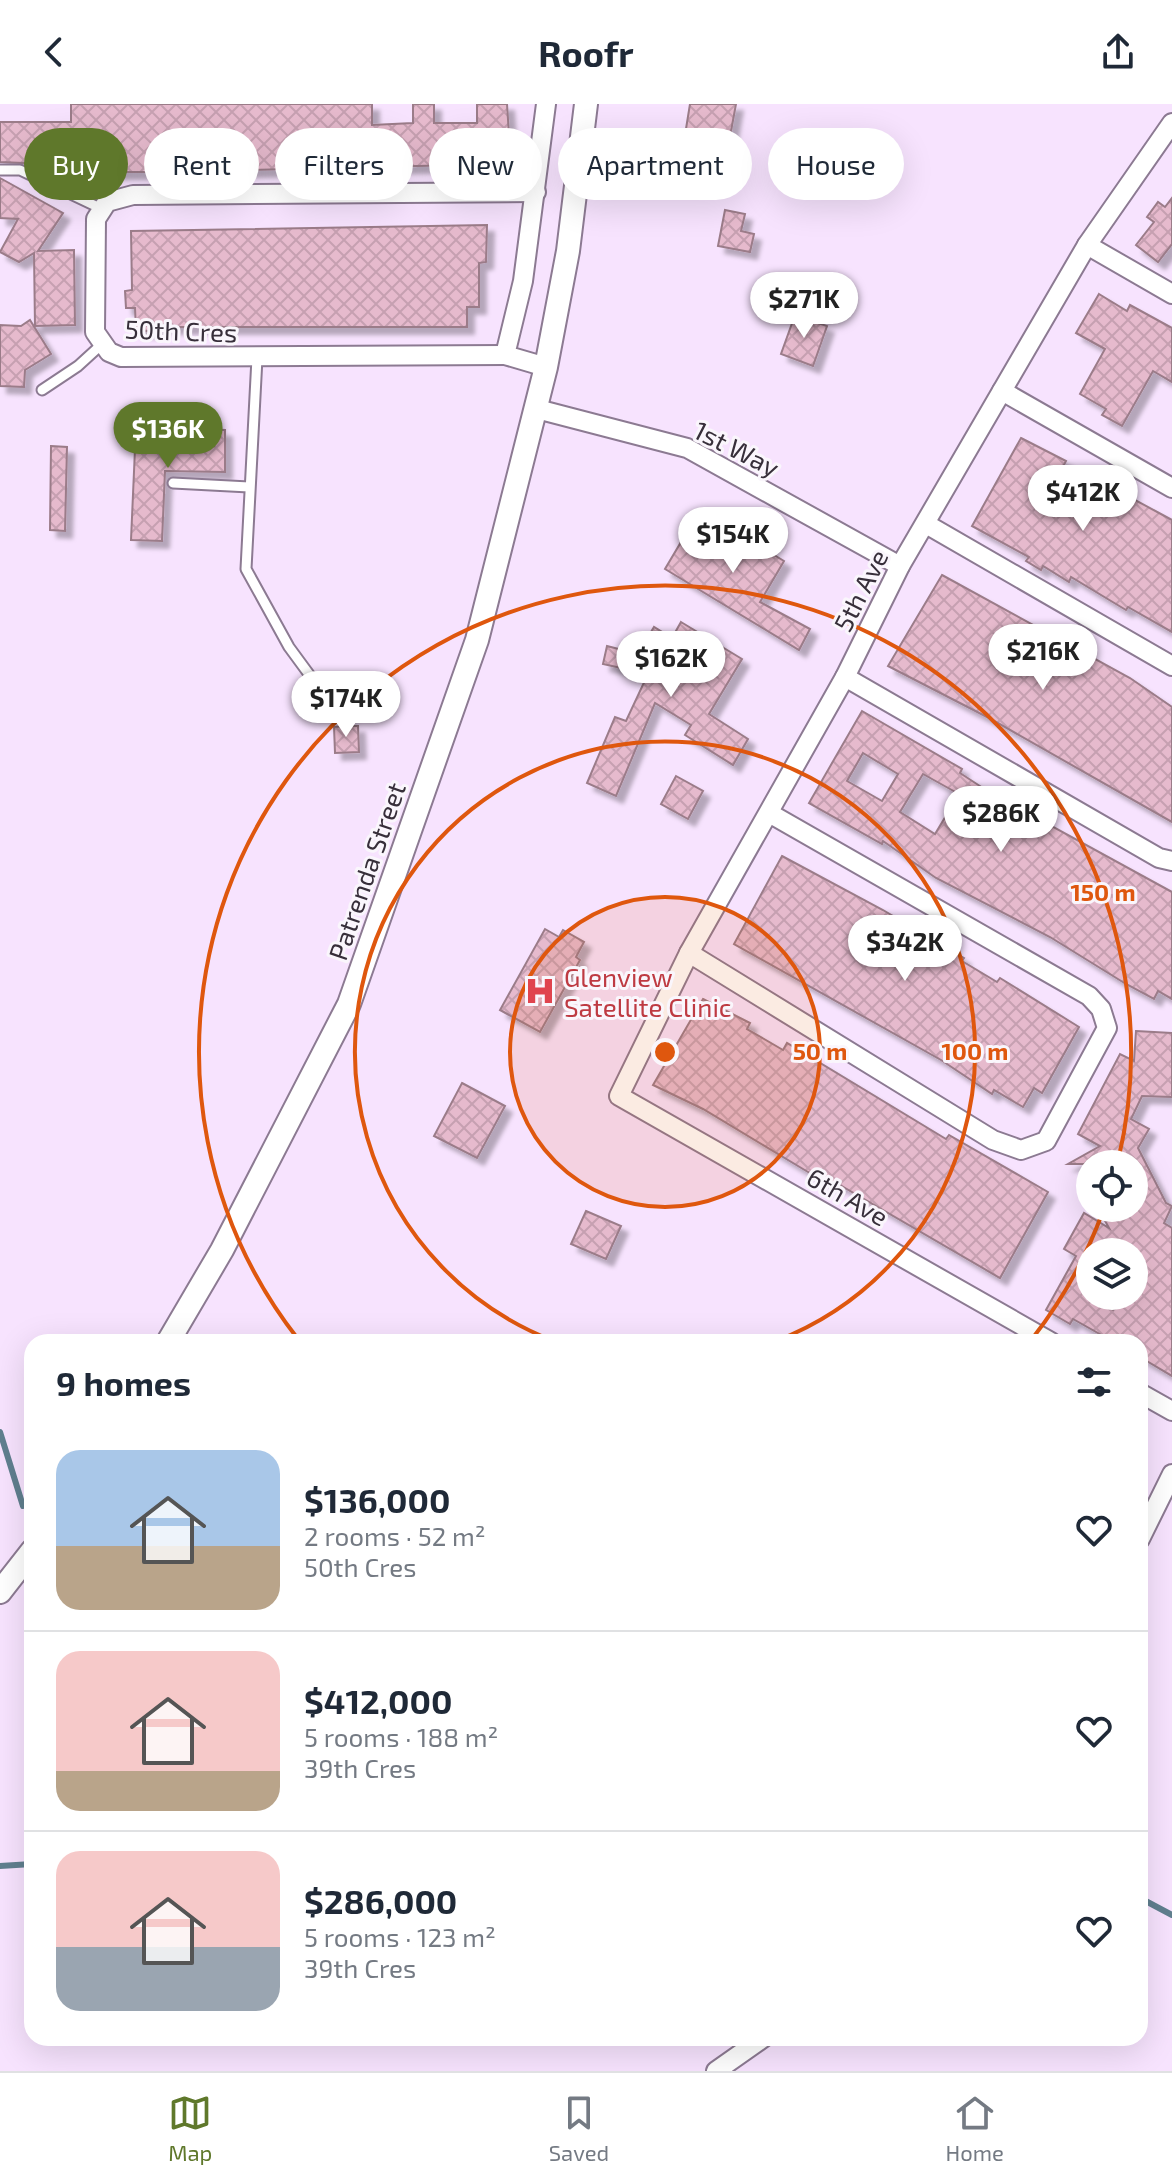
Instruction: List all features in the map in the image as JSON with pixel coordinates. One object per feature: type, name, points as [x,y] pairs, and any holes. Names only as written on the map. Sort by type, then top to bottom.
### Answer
[{"type":"street","points":[[542,139],[546,104]]},
{"type":"street","name":"Patrenda Street","points":[[173,1334],[222,1250],[349,1004],[477,640],[546,367],[568,251],[586,104]]},
{"type":"street","name":"5th Ave","points":[[619,1096],[689,953],[845,677],[900,566],[1087,245],[1172,123]]},
{"type":"street","points":[[100,208],[118,197],[133,195],[429,193]]},
{"type":"street","points":[[505,355],[523,281],[535,200]]},
{"type":"street","name":"50th Cres","points":[[100,208],[96,234],[95,332],[101,345],[121,357],[505,355],[546,367]]},
{"type":"street","points":[[1087,245],[1172,294]]},
{"type":"street","points":[[1002,391],[1172,488]]},
{"type":"street","name":"1st Way","points":[[537,409],[687,448],[900,566]]},
{"type":"street","points":[[926,524],[1172,666]]},
{"type":"street","points":[[845,677],[1159,858],[1172,861]]},
{"type":"street","points":[[689,953],[993,1140],[1021,1150],[1046,1141],[1107,1028],[1101,1009],[1089,996],[769,813]]},
{"type":"street","name":"6th Ave","points":[[619,1096],[1037,1334]]},
{"type":"street","points":[[1148,1398],[1172,1411]]},
{"type":"street","points":[[1148,1523],[1172,1474]]},
{"type":"street","points":[[2,1585],[24,1560]]},
{"type":"street","points":[[716,2071],[752,2046]]},
{"type":"lane","points":[[0,170],[20,170],[100,208]]},
{"type":"lane","points":[[42,390],[78,366],[101,345]]},
{"type":"lane","points":[[257,358],[246,569],[289,647],[336,711]]},
{"type":"lane","points":[[173,483],[249,487]]},
{"type":"building","points":[[71,104],[372,104],[372,125],[413,123],[413,104],[434,104],[434,123],[477,123],[477,104],[507,104],[509,128],[429,128],[429,166],[413,166],[413,128],[275,128],[275,169],[259,170],[259,128],[144,128],[144,172],[128,172],[128,128],[24,128],[24,163],[0,162],[0,122],[71,122]]},
{"type":"building","points":[[690,104],[736,104],[732,128],[686,128]]},
{"type":"building","points":[[0,178],[24,191],[24,200],[40,200],[63,213],[38,251],[74,250],[75,325],[35,326],[34,253],[19,262],[0,252],[18,219],[0,218]]},
{"type":"building","points":[[1172,198],[1172,244],[1158,262],[1136,245],[1154,222],[1147,217],[1158,202],[1165,207]]},
{"type":"building","points":[[725,210],[745,214],[741,231],[754,234],[750,252],[718,246]]},
{"type":"building","points":[[487,225],[486,262],[479,263],[479,307],[467,307],[467,327],[155,327],[155,331],[136,331],[135,308],[126,308],[125,291],[132,290],[131,231]]},
{"type":"building","points":[[1099,294],[1127,311],[1130,305],[1172,328],[1172,382],[1153,371],[1122,426],[1102,415],[1106,409],[1080,394],[1105,349],[1076,333]]},
{"type":"building","points":[[795,315],[827,326],[813,366],[781,354]]},
{"type":"building","points":[[30,320],[51,354],[25,370],[24,387],[0,386],[0,325],[21,326]]},
{"type":"building","points":[[136,426],[225,430],[225,472],[165,471],[162,541],[131,540]]},
{"type":"building","points":[[1021,438],[1066,461],[1057,478],[1094,498],[1102,482],[1172,520],[1172,632],[1128,607],[1126,610],[1071,577],[1069,582],[1043,566],[1041,570],[1026,561],[1029,557],[972,526]]},
{"type":"building","points":[[51,446],[67,447],[65,531],[50,530]]},
{"type":"building","points":[[700,510],[784,561],[760,602],[810,629],[799,650],[665,569]]},
{"type":"building","points":[[942,575],[1130,678],[1172,707],[1172,822],[989,718],[888,666]]},
{"type":"building","points":[[681,622],[742,659],[709,714],[748,739],[733,765],[685,735],[691,725],[655,703],[616,796],[587,783],[615,717],[626,721],[648,674],[603,664],[607,646],[638,654],[654,627],[672,638]]},
{"type":"building","points":[[862,711],[962,769],[960,773],[986,790],[1172,892],[1172,999],[1158,991],[1154,999],[1126,984],[1050,937],[936,878],[883,841],[882,844],[809,803]],"holes":[[[863,753],[898,774],[882,801],[847,781]],[[923,774],[959,794],[935,834],[900,812]]]},
{"type":"building","points":[[358,726],[359,752],[335,753],[334,727]]},
{"type":"building","points":[[676,776],[703,791],[688,819],[661,804]]},
{"type":"building","points":[[782,856],[883,910],[964,958],[962,961],[997,982],[1000,978],[1079,1027],[1042,1093],[1034,1088],[1023,1107],[994,1090],[992,1094],[941,1060],[734,944]]},
{"type":"building","points":[[545,929],[559,937],[563,930],[584,942],[576,957],[580,960],[540,1032],[500,1010]]},
{"type":"building","points":[[703,999],[750,1023],[747,1029],[783,1050],[787,1043],[946,1139],[949,1135],[1048,1192],[1000,1278],[838,1184],[837,1187],[808,1172],[703,1109],[653,1085]]},
{"type":"building","points":[[1136,1031],[1172,1033],[1172,1097],[1142,1096],[1131,1119],[1149,1129],[1139,1150],[1093,1150],[1100,1146],[1078,1134],[1120,1054],[1134,1061]]},
{"type":"building","points":[[462,1083],[505,1106],[477,1158],[434,1136]]},
{"type":"building","points":[[1148,1168],[1166,1203],[1172,1206],[1164,1223],[1172,1228],[1172,1376],[1148,1362],[1148,1334],[1100,1334],[1073,1319],[1070,1324],[1046,1310],[1076,1256],[1064,1249],[1079,1222],[1099,1222],[1109,1228],[1106,1222],[1148,1222]]},
{"type":"building","points":[[586,1211],[621,1226],[606,1259],[571,1244]]},
{"type":"waterway","points":[[0,1432],[23,1506]]},
{"type":"waterway","points":[[0,1866],[24,1864]]},
{"type":"waterway","points":[[1148,1902],[1172,1915]]},
{"type":"place","name":"Glenview Satellite Clinic","points":[[540,991]]}]
